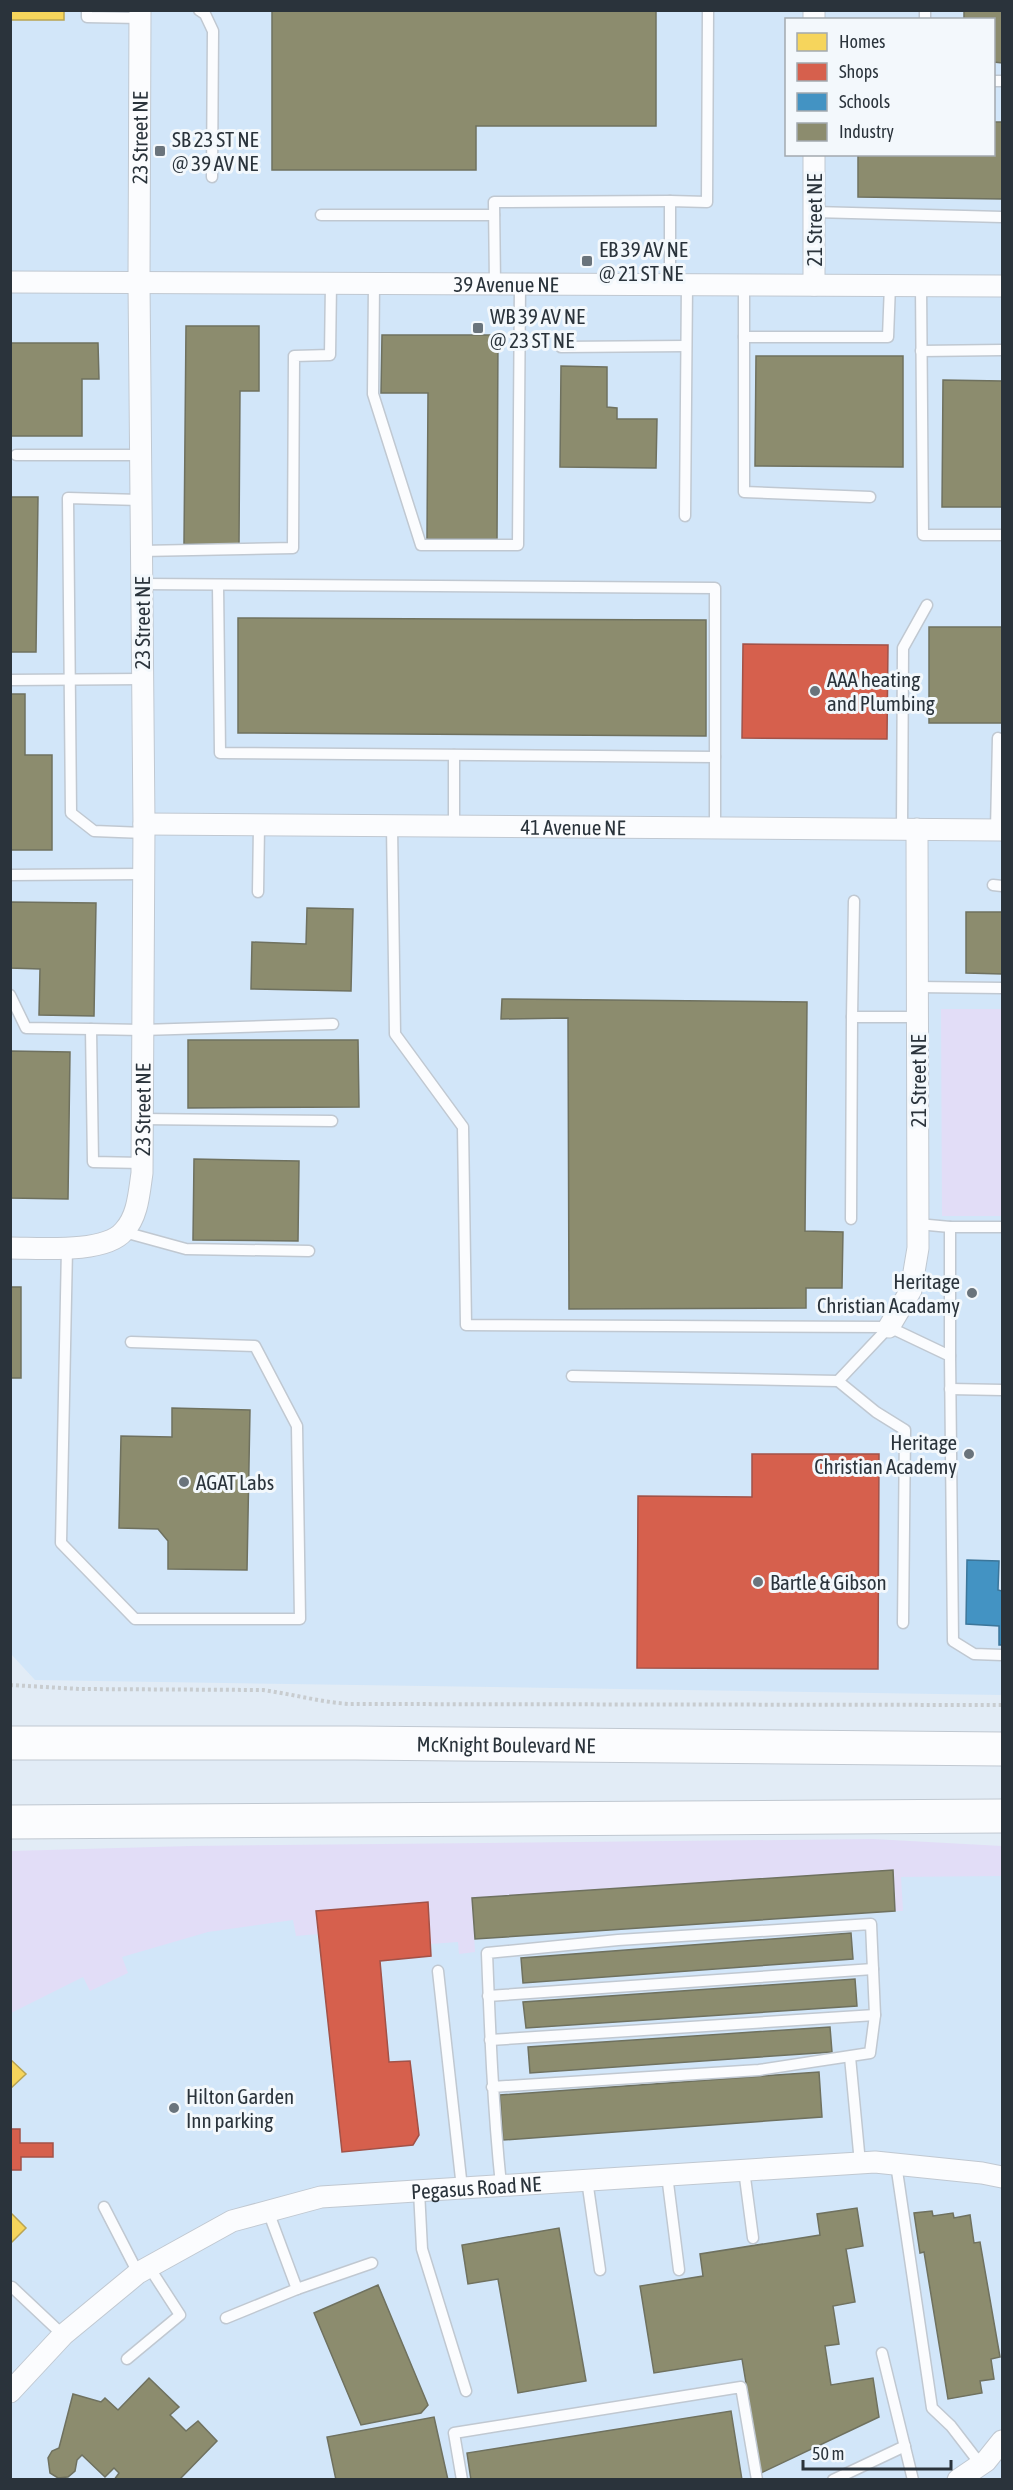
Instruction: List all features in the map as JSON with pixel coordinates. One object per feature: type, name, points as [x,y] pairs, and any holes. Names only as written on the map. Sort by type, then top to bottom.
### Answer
[{"type":"main road","name":"McKnight Boulevard NE","points":[[18,1741],[1002,1749]]},
{"type":"main road","points":[[10,1822],[1002,1816]]},
{"type":"street","name":"23 Street NE","points":[[124,1232],[136,1208],[142,1163],[144,829],[140,500],[140,14]]},
{"type":"street","name":"21 Street NE","points":[[814,156],[814,285]]},
{"type":"street","name":"39 Avenue NE","points":[[10,282],[1002,286]]},
{"type":"street","name":"41 Avenue NE","points":[[144,829],[259,826],[454,826],[999,830]]},
{"type":"street","name":"21 Street NE","points":[[889,1327],[911,1290],[918,1248],[917,987],[909,829]]},
{"type":"street","points":[[10,1248],[98,1246],[124,1232]]},
{"type":"street","name":"Pegasus Road NE","points":[[10,2392],[63,2335],[144,2270],[232,2220],[321,2197],[860,2163],[982,2172],[1002,2177]]},
{"type":"street","points":[[958,2480],[981,2464],[1002,2444]]},
{"type":"lane","points":[[87,10],[87,17],[140,14]]},
{"type":"lane","points":[[199,10],[205,14],[213,31],[212,177]]},
{"type":"lane","points":[[495,284],[494,202],[707,202],[708,10]]},
{"type":"lane","points":[[670,201],[686,346],[685,516]]},
{"type":"lane","points":[[814,212],[1002,217]]},
{"type":"lane","points":[[321,215],[494,215]]},
{"type":"lane","points":[[141,551],[294,548],[294,356],[330,355],[331,283]]},
{"type":"lane","points":[[374,283],[373,394],[421,545],[519,545],[520,284]]},
{"type":"lane","points":[[744,285],[744,492],[870,497]]},
{"type":"lane","points":[[744,337],[888,337],[890,285]]},
{"type":"lane","points":[[921,285],[923,535],[1002,535]]},
{"type":"lane","points":[[561,347],[686,346]]},
{"type":"lane","points":[[921,351],[1002,350]]},
{"type":"lane","points":[[16,455],[140,455]]},
{"type":"lane","points":[[140,500],[68,498],[71,813],[94,831],[144,829]]},
{"type":"lane","points":[[141,584],[715,588],[715,828]]},
{"type":"lane","points":[[218,585],[220,753],[715,757]]},
{"type":"lane","points":[[909,829],[903,648],[927,605]]},
{"type":"lane","points":[[10,680],[142,679]]},
{"type":"lane","points":[[999,738],[999,830]]},
{"type":"lane","points":[[454,755],[454,826]]},
{"type":"lane","points":[[258,892],[259,826]]},
{"type":"lane","points":[[392,826],[395,1034],[463,1127],[466,1324],[889,1327],[950,1356]]},
{"type":"lane","points":[[10,875],[143,874]]},
{"type":"lane","points":[[851,1219],[854,901]]},
{"type":"lane","points":[[917,987],[1002,988]]},
{"type":"lane","points":[[10,995],[26,1028],[142,1030],[333,1024]]},
{"type":"lane","points":[[852,1017],[917,1017]]},
{"type":"lane","points":[[91,1029],[93,1162],[142,1163]]},
{"type":"lane","points":[[142,1119],[332,1121]]},
{"type":"lane","points":[[918,1224],[950,1227],[1002,1227]]},
{"type":"lane","points":[[950,1227],[953,1641],[974,1654],[1002,1655]]},
{"type":"lane","points":[[124,1232],[186,1249],[309,1251]]},
{"type":"lane","points":[[67,1248],[61,1543],[135,1619],[300,1618],[297,1426],[255,1346],[131,1342]]},
{"type":"lane","points":[[838,1381],[889,1327]]},
{"type":"lane","points":[[572,1376],[838,1381],[876,1412],[905,1430],[903,1623]]},
{"type":"lane","points":[[950,1389],[1002,1390]]},
{"type":"lane","points":[[492,2087],[759,2070],[870,2053],[875,2015],[871,1923],[618,1940],[487,1953],[492,2087],[501,2185]]},
{"type":"lane","points":[[488,1996],[873,1969]]},
{"type":"lane","points":[[438,1971],[462,2188]]},
{"type":"lane","points":[[490,2040],[875,2015]]},
{"type":"lane","points":[[850,2057],[860,2163]]},
{"type":"lane","points":[[896,2164],[932,2408],[951,2426],[981,2464]]},
{"type":"lane","points":[[744,2170],[753,2238]]},
{"type":"lane","points":[[667,2175],[680,2270]]},
{"type":"lane","points":[[587,2180],[600,2270]]},
{"type":"lane","points":[[419,2191],[422,2249],[466,2391]]},
{"type":"lane","points":[[104,2207],[144,2270],[180,2315],[127,2359]]},
{"type":"lane","points":[[268,2211],[297,2289]]},
{"type":"lane","points":[[226,2318],[297,2289],[372,2263]]},
{"type":"lane","points":[[12,2287],[63,2335]]},
{"type":"lane","points":[[882,2353],[913,2480]]},
{"type":"lane","points":[[462,2480],[454,2433],[741,2387],[757,2480]]},
{"type":"lane","points":[[833,2480],[905,2446]]},
{"type":"path","points":[[10,1685],[80,1689],[263,1690],[291,1693],[318,1702],[349,1704],[1002,1705]]},
{"type":"shaded area","points":[[10,11],[1002,11],[1002,1695],[35,1680],[11,1654]]},
{"type":"shaded area","points":[[941,1009],[1002,1009],[1002,1216],[942,1216]]},
{"type":"shaded area","points":[[873,1839],[1002,1846],[1002,1876],[901,1877],[903,1911],[895,1911],[893,1871],[472,1898],[475,1952],[459,1954],[458,1942],[430,1944],[427,1902],[316,1911],[319,1934],[296,1936],[293,1920],[208,1932],[122,1957],[128,1973],[90,1991],[83,1977],[11,2013],[11,1851],[190,1846]]},
{"type":"shaded area","points":[[1002,1870],[1002,2479],[11,2480],[11,1992],[121,1937],[313,1900]]},
{"type":"building: Homes","points":[[10,10],[64,10],[64,20],[10,20]]},
{"type":"building: Homes","points":[[10,2059],[26,2074],[10,2089]]},
{"type":"building: Homes","points":[[10,2212],[26,2228],[10,2244]]},
{"type":"building: Shops","name":"AAA heating and Plumbing","points":[[743,644],[888,645],[887,739],[742,738]]},
{"type":"building: Shops","name":"Bartle & Gibson","points":[[752,1454],[879,1454],[878,1669],[637,1668],[638,1496],[752,1497]]},
{"type":"building: Shops","points":[[428,1902],[431,1956],[380,1961],[389,2062],[410,2061],[419,2135],[413,2145],[342,2152],[316,1911]]},
{"type":"building: Shops","points":[[10,2129],[20,2129],[20,2143],[53,2143],[53,2157],[21,2157],[21,2170],[10,2170]]},
{"type":"building: Schools","points":[[967,1560],[999,1561],[998,1590],[1002,1591],[1002,1645],[999,1645],[999,1626],[966,1624]]},
{"type":"building: Industry","points":[[272,10],[656,10],[656,126],[476,126],[476,170],[272,170]]},
{"type":"building: Industry","points":[[964,10],[1002,10],[1002,63],[995,62],[995,18],[964,18]]},
{"type":"building: Industry","points":[[995,122],[1002,122],[1002,199],[858,197],[858,156],[995,156]]},
{"type":"building: Industry","points":[[186,326],[259,326],[259,391],[240,391],[239,544],[184,544]]},
{"type":"building: Industry","points":[[382,335],[498,335],[497,539],[427,539],[428,393],[381,393]]},
{"type":"building: Industry","points":[[10,343],[98,343],[99,379],[82,379],[82,436],[10,436]]},
{"type":"building: Industry","points":[[756,356],[903,356],[903,467],[755,466]]},
{"type":"building: Industry","points":[[561,366],[607,367],[607,407],[617,408],[617,419],[657,419],[656,468],[560,467]]},
{"type":"building: Industry","points":[[943,380],[1002,381],[1002,507],[942,507]]},
{"type":"building: Industry","points":[[10,497],[38,497],[36,652],[10,652]]},
{"type":"building: Industry","points":[[238,618],[706,620],[706,736],[238,733]]},
{"type":"building: Industry","points":[[929,627],[1002,627],[1002,723],[929,723]]},
{"type":"building: Industry","points":[[10,694],[25,694],[25,755],[52,755],[52,850],[10,850]]},
{"type":"building: Industry","points":[[10,902],[96,903],[94,1016],[39,1015],[40,969],[10,968]]},
{"type":"building: Industry","points":[[307,908],[353,909],[351,991],[251,989],[252,942],[306,944]]},
{"type":"building: Industry","points":[[966,912],[1002,912],[1002,974],[966,973]]},
{"type":"building: Industry","points":[[502,999],[807,1002],[805,1231],[843,1232],[842,1288],[806,1288],[806,1308],[569,1309],[568,1018],[501,1019]]},
{"type":"building: Industry","points":[[188,1040],[358,1040],[359,1107],[188,1108]]},
{"type":"building: Industry","points":[[10,1051],[70,1052],[68,1199],[10,1198]]},
{"type":"building: Industry","points":[[194,1159],[299,1161],[298,1241],[193,1240]]},
{"type":"building: Industry","points":[[10,1287],[21,1287],[21,1378],[10,1378]]},
{"type":"building: Industry","name":"AGAT Labs","points":[[172,1408],[250,1410],[247,1570],[168,1569],[168,1541],[158,1529],[119,1528],[121,1436],[172,1437]]},
{"type":"building: Industry","points":[[893,1870],[895,1911],[475,1939],[472,1898]]},
{"type":"building: Industry","points":[[851,1933],[853,1959],[523,1983],[521,1958]]},
{"type":"building: Industry","points":[[855,1979],[857,2006],[526,2028],[523,2002]]},
{"type":"building: Industry","points":[[830,2027],[832,2052],[530,2073],[528,2047]]},
{"type":"building: Industry","points":[[819,2072],[822,2117],[503,2140],[500,2095]]},
{"type":"building: Industry","points":[[857,2208],[863,2246],[846,2249],[855,2302],[833,2306],[839,2344],[825,2346],[831,2385],[873,2378],[879,2417],[761,2473],[742,2359],[654,2373],[640,2286],[703,2276],[700,2254],[820,2235],[817,2214]]},
{"type":"building: Industry","points":[[932,2211],[933,2216],[953,2213],[954,2218],[970,2215],[974,2243],[980,2242],[1000,2357],[991,2359],[994,2379],[980,2381],[982,2393],[948,2399],[924,2252],[920,2253],[914,2213]]},
{"type":"building: Industry","points":[[559,2228],[586,2381],[518,2393],[498,2279],[468,2284],[462,2245]]},
{"type":"building: Industry","points":[[378,2285],[428,2405],[421,2413],[361,2425],[314,2313]]},
{"type":"building: Industry","points":[[149,2378],[179,2407],[170,2415],[186,2431],[198,2421],[217,2441],[179,2480],[114,2480],[119,2473],[114,2468],[105,2477],[82,2455],[77,2460],[75,2471],[68,2477],[58,2478],[50,2473],[48,2458],[52,2451],[59,2448],[73,2394],[101,2402],[105,2398],[118,2410]]},
{"type":"building: Industry","points":[[731,2411],[742,2480],[471,2480],[467,2453]]},
{"type":"building: Industry","points":[[434,2417],[448,2480],[336,2480],[327,2437]]},
{"type":"place","name":"SB 23 ST NE @ 39 AV NE","points":[[160,151]]},
{"type":"place","name":"EB 39 AV NE @ 21 ST NE","points":[[587,261]]},
{"type":"place","name":"WB 39 AV NE @ 23 ST NE","points":[[478,328]]},
{"type":"place","name":"AAA heating and Plumbing","points":[[815,691]]},
{"type":"place","name":"Heritage Christian Acadamy","points":[[972,1293]]},
{"type":"place","name":"Heritage Christian Academy","points":[[969,1454]]},
{"type":"place","name":"AGAT Labs","points":[[184,1482]]},
{"type":"place","name":"Bartle & Gibson","points":[[758,1582]]},
{"type":"place","name":"Hilton Garden Inn parking","points":[[174,2108]]}]
